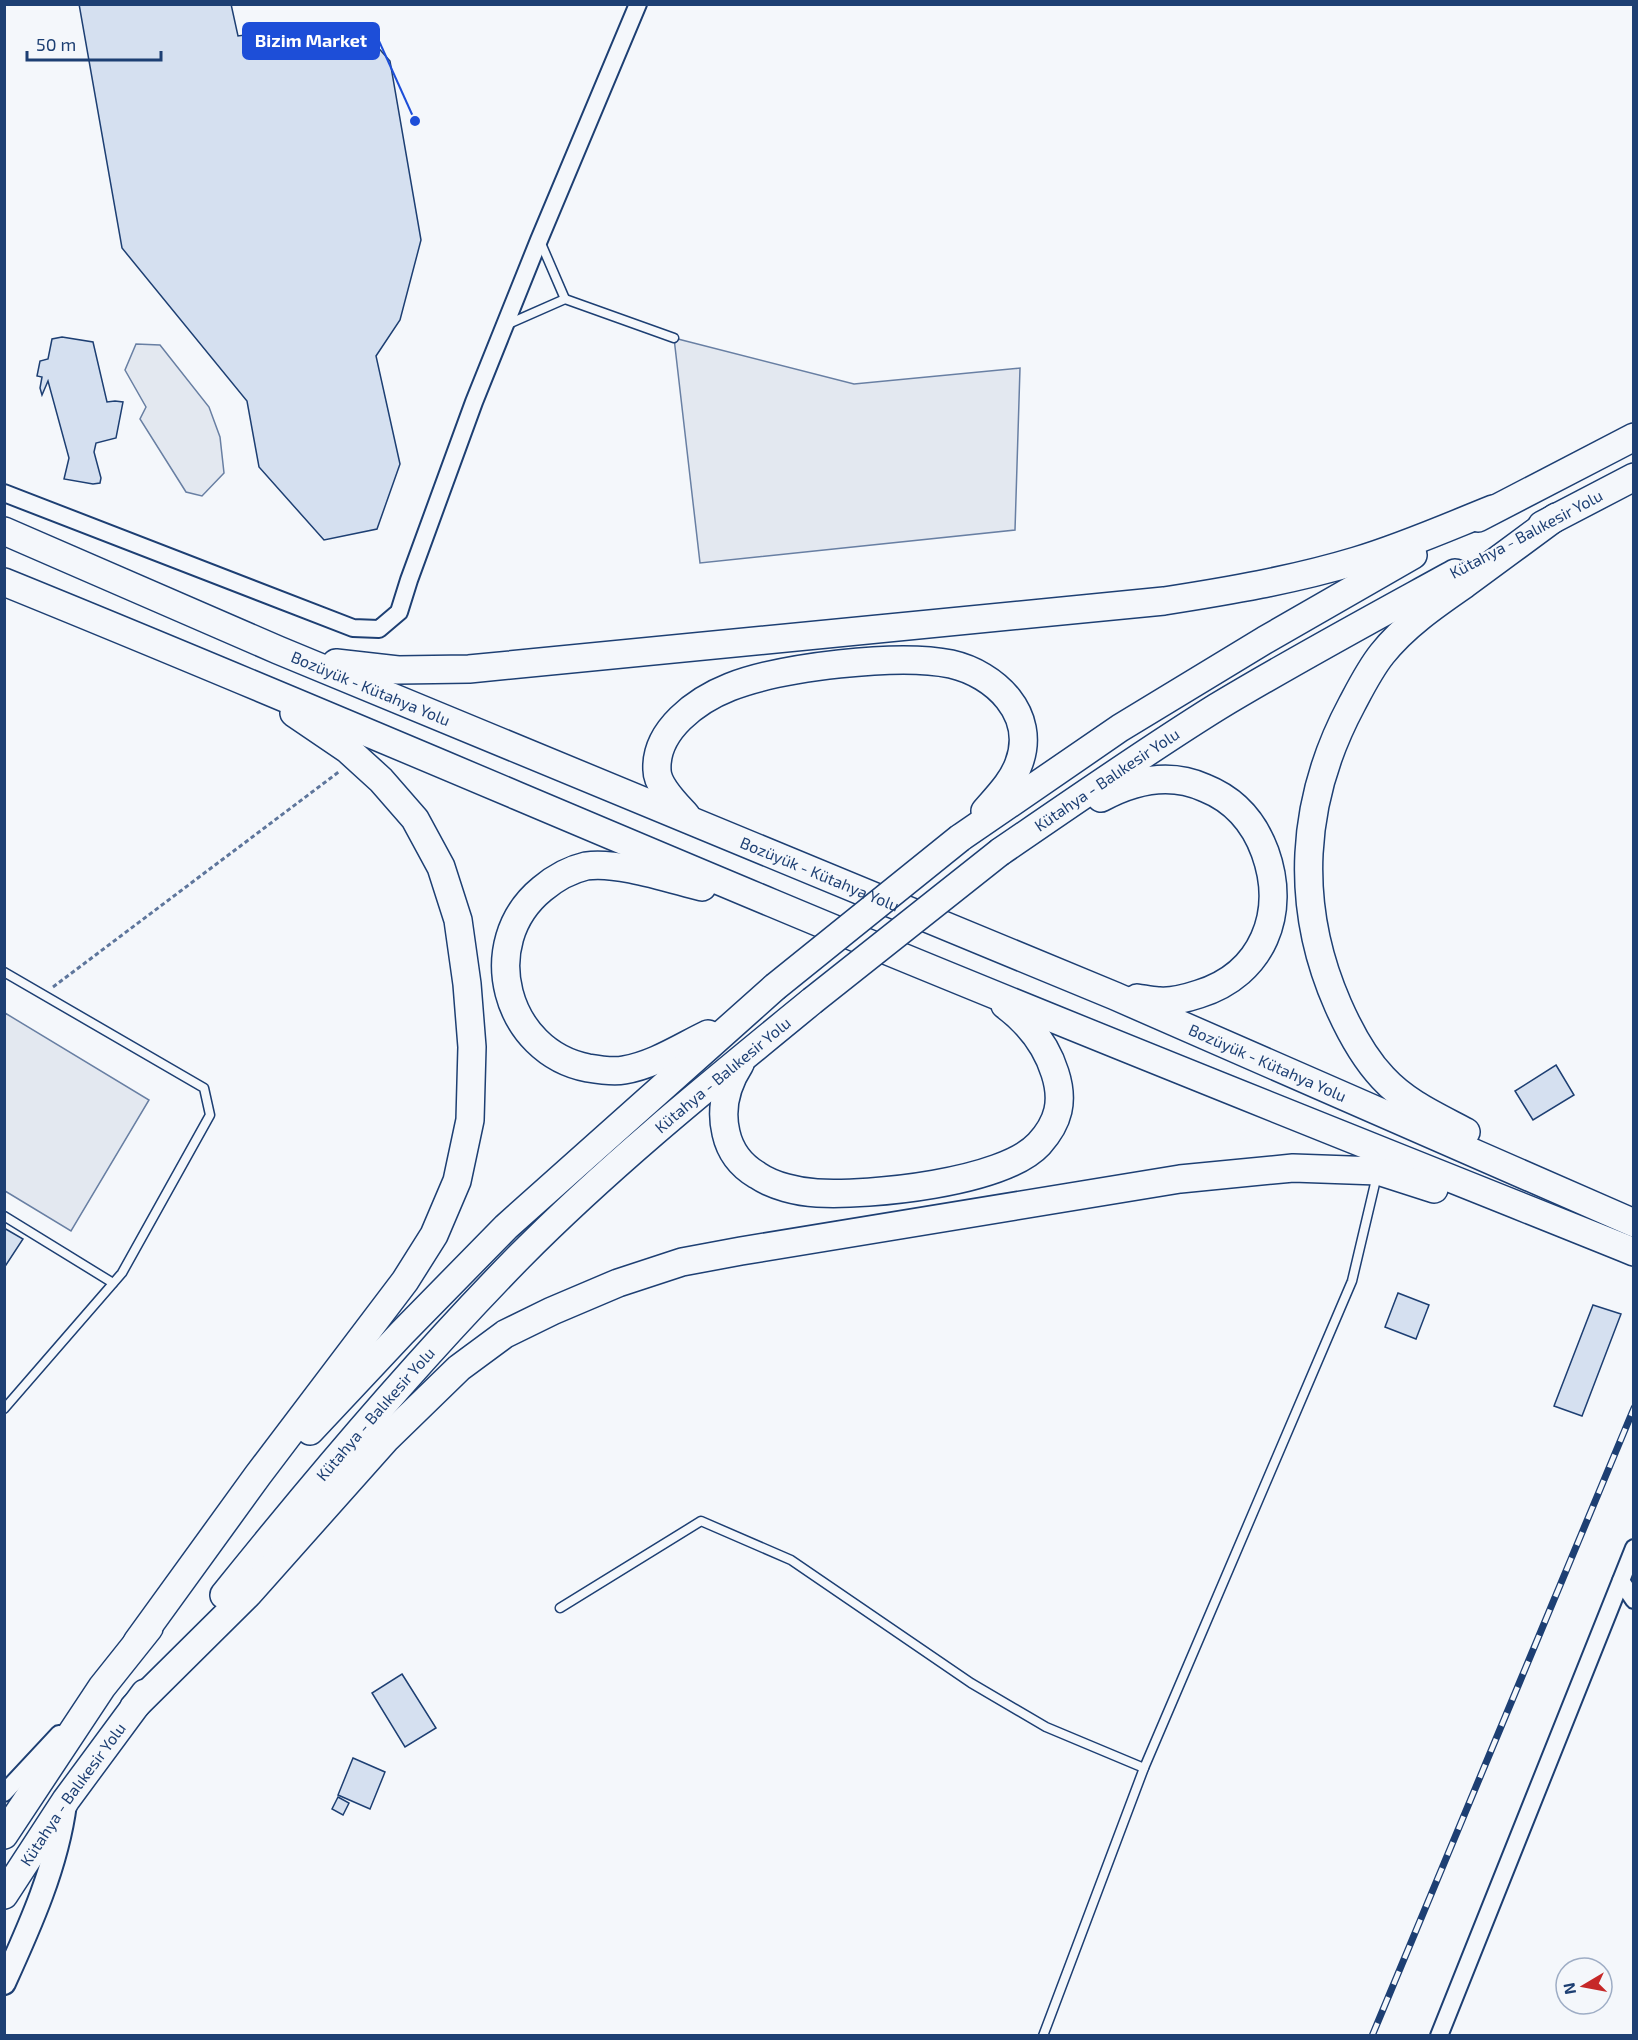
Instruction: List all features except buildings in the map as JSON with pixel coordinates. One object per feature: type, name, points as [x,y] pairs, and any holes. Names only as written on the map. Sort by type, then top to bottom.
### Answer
[{"type":"highway","name":"Kütahya - Balıkesir Yolu","points":[[4,1836],[102,1687],[297,1445],[506,1227],[775,987],[960,838],[1120,728],[1265,640],[1493,509],[1634,437]]},
{"type":"highway","name":"Kütahya - Balıkesir Yolu","points":[[4,1896],[66,1800],[134,1707],[288,1516],[471,1307],[519,1256],[609,1172],[746,1055],[1000,852],[1132,762],[1216,708],[1314,650],[1556,517],[1634,477]]},
{"type":"highway","points":[[278,650],[348,665],[398,670],[469,669],[1164,601],[1243,588],[1356,561],[1493,509]]},
{"type":"highway","points":[[1556,517],[1437,603],[1410,626],[1383,653],[1363,683],[1327,757],[1317,793],[1309,836],[1310,906],[1317,944],[1328,980],[1361,1050],[1382,1078],[1410,1102],[1634,1221]]},
{"type":"highway","name":"Bozüyük - Kütahya Yolu","points":[[4,531],[278,650],[1115,996],[1634,1221]]},
{"type":"highway","points":[[4,582],[244,679],[987,992],[1634,1253]]},
{"type":"highway","points":[[690,819],[668,796],[657,772],[659,751],[674,724],[702,702],[730,687],[767,676],[879,661],[917,660],[959,667],[976,673],[1001,689],[1016,709],[1023,737],[1019,763],[1004,789],[960,838]]},
{"type":"highway","points":[[137,1642],[258,1475],[405,1281],[434,1235],[457,1181],[470,1120],[472,1047],[467,984],[458,920],[441,867],[415,819],[381,780],[347,749],[244,679]]},
{"type":"highway","points":[[1000,852],[1117,789],[1144,780],[1173,779],[1198,784],[1224,796],[1245,815],[1261,841],[1271,869],[1274,897],[1269,928],[1256,954],[1237,975],[1215,989],[1190,997],[1161,1001],[1115,996]]},
{"type":"highway","points":[[774,904],[609,865],[585,866],[556,876],[528,900],[512,925],[505,958],[508,990],[522,1025],[542,1047],[573,1065],[600,1070],[623,1071],[667,1055],[708,1034],[775,987]]},
{"type":"highway","points":[[746,1055],[730,1080],[724,1106],[724,1124],[728,1143],[739,1161],[757,1176],[783,1186],[816,1193],[904,1188],[958,1180],[1003,1168],[1038,1145],[1057,1117],[1059,1088],[1050,1058],[1036,1035],[1021,1017],[987,992]]},
{"type":"highway","points":[[134,1707],[248,1594],[386,1439],[459,1368],[505,1334],[552,1311],[618,1283],[682,1262],[1180,1179],[1293,1168],[1378,1171],[1634,1253]]},
{"type":"main road","points":[[4,1983],[24,1941],[56,1852],[66,1800]]},
{"type":"street","points":[[4,493],[352,628],[379,629],[399,612],[408,580],[466,424],[539,240],[638,4]]},
{"type":"street","points":[[1439,2036],[1634,1548]]},
{"type":"street","points":[[1621,1581],[1634,1599]]},
{"type":"street","points":[[4,1793],[102,1687]]},
{"type":"lane","points":[[539,240],[565,299]]},
{"type":"lane","points":[[505,326],[565,299],[674,338]]},
{"type":"lane","points":[[4,972],[204,1088],[210,1115],[122,1273],[4,1409]]},
{"type":"lane","points":[[1043,2036],[1144,1768],[1352,1281],[1378,1171]]},
{"type":"lane","points":[[4,1216],[113,1283]]},
{"type":"lane","points":[[560,1608],[701,1521],[791,1560],[971,1683],[1046,1727],[1144,1768]]},
{"type":"path","points":[[43,995],[334,774],[361,761]]},
{"type":"shaded area","points":[[674,338],[854,384],[1020,368],[1015,530],[700,563]]},
{"type":"shaded area","points":[[136,344],[160,345],[209,407],[220,437],[224,473],[202,496],[186,492],[140,419],[146,407],[125,370]]},
{"type":"shaded area","points":[[5,1013],[149,1100],[71,1231],[5,1191]]},
{"type":"railway","points":[[1372,2036],[1634,1408]]},
{"type":"place","name":"Bizim Market","points":[[415,121]]}]
